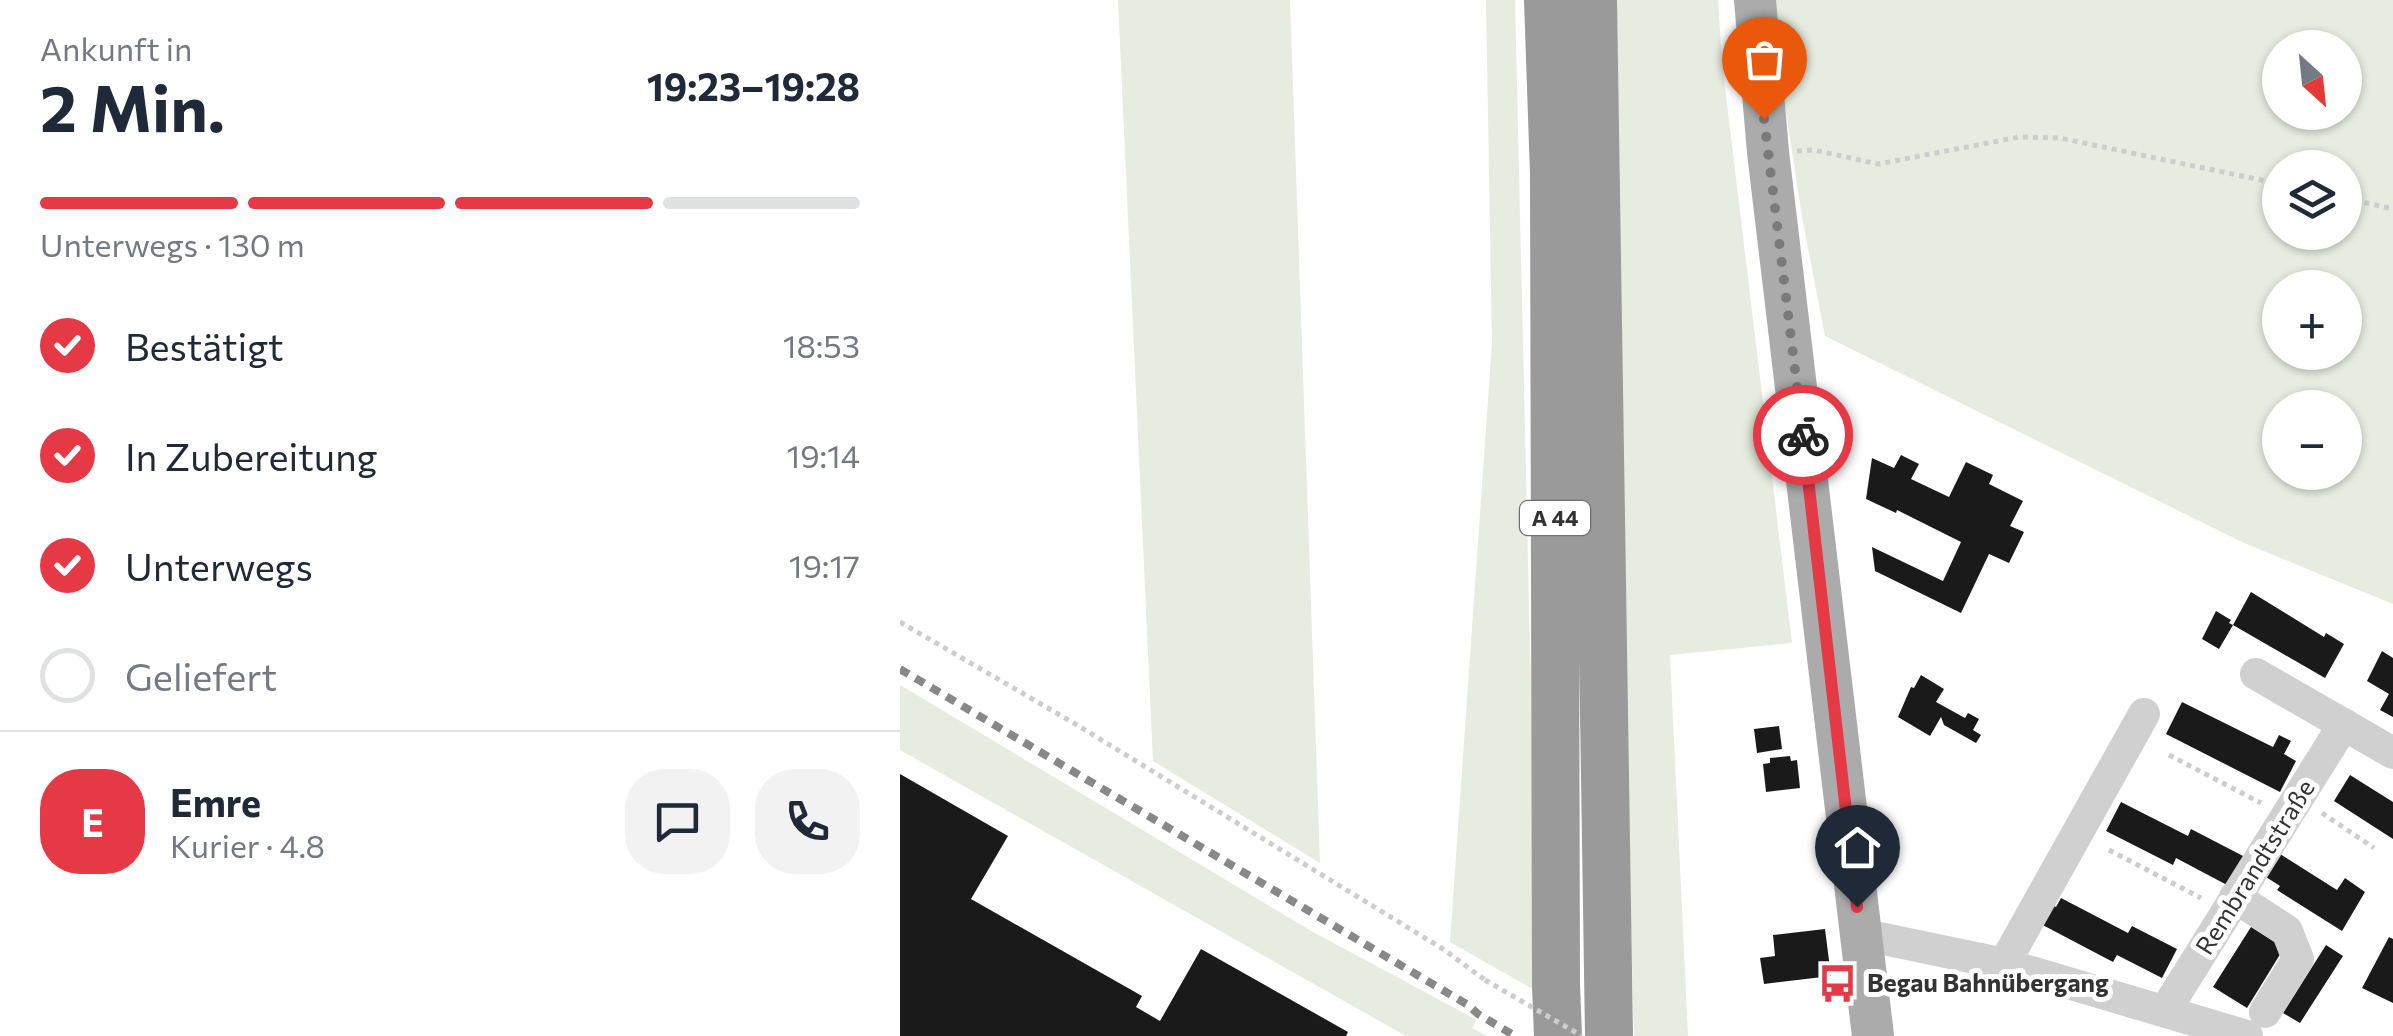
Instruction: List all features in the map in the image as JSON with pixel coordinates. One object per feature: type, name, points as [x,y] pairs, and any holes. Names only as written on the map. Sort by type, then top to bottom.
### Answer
[{"type":"highway","name":"A 44","points":[[1548,0],[1554,174],[1558,1036]]},
{"type":"highway","name":"A 44","points":[[1593,0],[1609,1036]]},
{"type":"main road","points":[[1754,0],[1768,152],[1873,1036]]},
{"type":"street","points":[[2256,674],[2393,753]]},
{"type":"street","points":[[2004,964],[2144,714]]},
{"type":"street","name":"Rembrandtstraße","points":[[2165,1011],[2344,724]]},
{"type":"street","points":[[1860,934],[2004,964],[2165,1011],[2256,1024],[2298,959],[2287,931],[2230,904]]},
{"type":"path","points":[[1768,152],[1814,150],[1878,164],[2019,137],[2060,138],[2262,180]]},
{"type":"path","points":[[2362,202],[2393,209]]},
{"type":"path","points":[[900,622],[1077,725],[1443,949],[1485,980],[1582,1036]]},
{"type":"path","points":[[2168,755],[2292,807],[2374,848]]},
{"type":"path","points":[[2109,850],[2230,904]]},
{"type":"shaded area","points":[[1118,0],[1290,0],[1320,863],[1153,761]]},
{"type":"shaded area","points":[[1486,0],[1515,0],[1538,992],[1450,942],[1492,343]]},
{"type":"shaded area","points":[[1606,0],[1718,0],[1722,62],[1792,643],[1670,655],[1688,1036],[1634,1036]]},
{"type":"shaded area","points":[[1769,0],[2393,0],[2393,604],[2244,543],[1825,336],[1802,217]]},
{"type":"shaded area","points":[[900,685],[1313,932],[1477,1020],[1472,1028],[1487,1036],[1406,1036],[900,750]]},
{"type":"building","points":[[1901,455],[1919,464],[1911,479],[1949,497],[1966,462],[1993,475],[1989,484],[2023,501],[2010,526],[2024,532],[2009,563],[1989,554],[1961,613],[1875,571],[1872,547],[1943,581],[1961,542],[1866,499],[1872,458],[1894,468]]},
{"type":"building","points":[[2251,592],[2324,637],[2326,633],[2344,644],[2325,678],[2233,625]]},
{"type":"building","points":[[2216,611],[2233,625],[2219,649],[2202,639]]},
{"type":"building","points":[[2382,651],[2393,658],[2393,717],[2380,710],[2389,694],[2367,681]]},
{"type":"building","points":[[1921,675],[1944,689],[1936,702],[1965,718],[1968,713],[1979,719],[1973,730],[1981,735],[1976,743],[1944,725],[1941,717],[1930,736],[1898,717],[1911,687]]},
{"type":"building","points":[[2182,702],[2273,747],[2279,735],[2291,741],[2284,754],[2296,761],[2280,792],[2166,734]]},
{"type":"building","points":[[1779,726],[1782,749],[1757,753],[1754,729]]},
{"type":"building","points":[[1790,756],[1791,761],[1797,760],[1800,788],[1766,792],[1763,764],[1770,763],[1770,758]]},
{"type":"building","points":[[900,774],[1008,836],[971,899],[1142,996],[1136,1007],[1160,1021],[1201,949],[1348,1032],[1346,1036],[900,1036]]},
{"type":"building","points":[[2350,775],[2393,802],[2393,839],[2334,801]]},
{"type":"building","points":[[2121,802],[2188,836],[2191,829],[2245,857],[2227,885],[2176,858],[2173,865],[2106,831]]},
{"type":"building","points":[[2280,854],[2337,890],[2345,878],[2365,892],[2342,931],[2277,890],[2280,886],[2266,877]]},
{"type":"building","points":[[2061,898],[2128,933],[2132,926],[2177,949],[2162,978],[2117,955],[2113,962],[2037,922],[2047,903],[2056,907]]},
{"type":"building","points":[[2251,927],[2284,948],[2247,1008],[2213,987]]},
{"type":"building","points":[[1825,929],[1831,976],[1764,984],[1760,958],[1775,956],[1773,935]]},
{"type":"building","points":[[2389,937],[2393,939],[2393,1003],[2362,988]]},
{"type":"building","points":[[2326,945],[2343,956],[2300,1023],[2283,1013]]},
{"type":"railway","points":[[900,669],[1515,1036]]},
{"type":"way so far","points":[[1764,119],[1803,435]]},
{"type":"place","name":"Begau Bahnübergang","points":[[1837,983]]},
{"type":"route","points":[[1803,435],[1857,907]]}]
